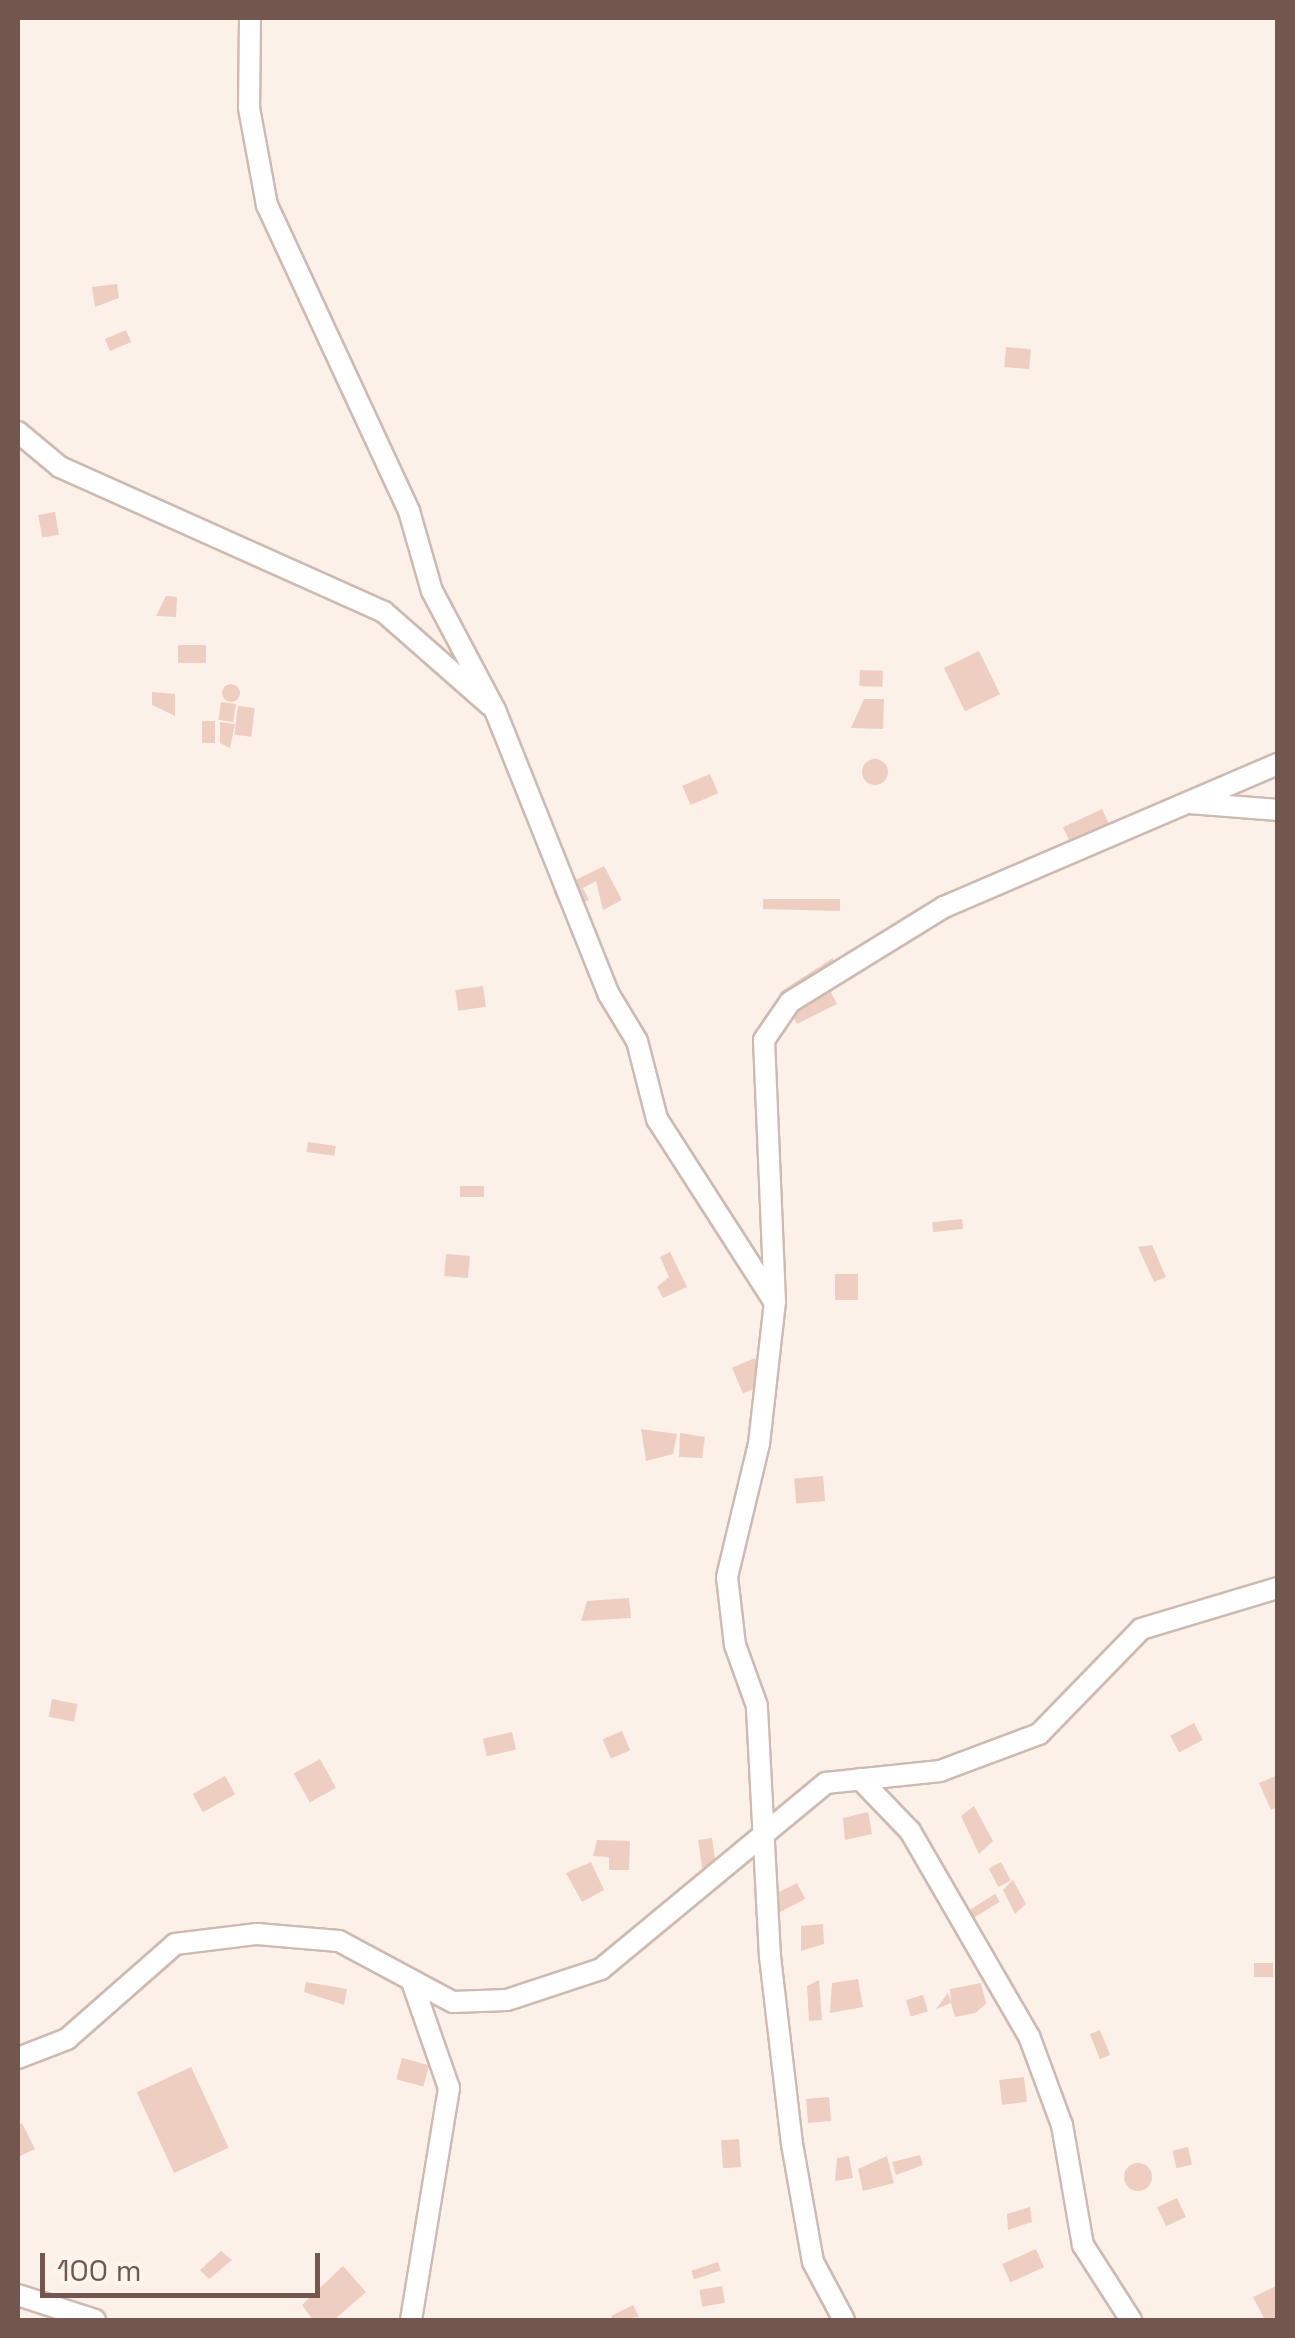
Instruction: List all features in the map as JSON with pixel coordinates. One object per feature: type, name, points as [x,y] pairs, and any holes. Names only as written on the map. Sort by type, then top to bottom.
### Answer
[{"type":"street","points":[[250,18],[258,183],[409,511],[432,591],[496,710],[608,994],[637,1042],[658,1119],[775,1302]]},
{"type":"street","points":[[18,432],[60,467],[384,612],[496,710]]},
{"type":"street","points":[[844,2320],[813,2262],[792,2144],[770,1957],[767,1825],[756,1706],[735,1645],[727,1577],[759,1444],[775,1302],[763,1111],[764,1040],[774,1017],[944,907],[1278,764]]},
{"type":"street","points":[[1188,803],[1278,810]]},
{"type":"street","points":[[18,2058],[67,2039],[175,1944],[257,1934],[338,1941],[453,2002],[507,2000],[600,1969],[767,1825],[826,1783],[940,1771],[1039,1734],[1141,1629],[1278,1588]]},
{"type":"street","points":[[860,1778],[910,1831],[1029,2036],[1062,2125],[1083,2245],[1130,2320]]},
{"type":"street","points":[[411,2320],[448,2088],[412,1982]]},
{"type":"street","points":[[18,2295],[95,2320]]},
{"type":"building","points":[[117,284],[119,298],[95,307],[92,287]]},
{"type":"building","points":[[126,330],[131,342],[110,351],[105,339]]},
{"type":"building","points":[[1006,347],[1031,349],[1029,369],[1004,367]]},
{"type":"building","points":[[55,512],[59,535],[42,538],[38,515]]},
{"type":"building","points":[[166,596],[177,597],[176,617],[156,616]]},
{"type":"building","points":[[178,645],[206,645],[206,663],[178,663]]},
{"type":"building","points":[[979,651],[1000,694],[965,711],[944,668]]},
{"type":"building","points":[[860,670],[883,671],[882,687],[859,686]]},
{"type":"building","points":[[231,684],[238,686],[238,700],[231,702],[224,700],[222,693],[224,686]]},
{"type":"building","points":[[152,692],[175,694],[175,716],[152,705]]},
{"type":"building","points":[[864,699],[884,699],[883,729],[851,728]]},
{"type":"building","points":[[221,702],[236,704],[233,722],[218,720]]},
{"type":"building","points":[[238,706],[255,708],[251,737],[234,735]]},
{"type":"building","points":[[202,721],[215,721],[215,743],[202,743]]},
{"type":"building","points":[[220,722],[235,724],[230,748],[220,743]]},
{"type":"building","points":[[875,759],[884,763],[888,772],[884,781],[875,785],[866,781],[862,772],[866,763]]},
{"type":"building","points":[[710,774],[718,793],[691,805],[682,786]]},
{"type":"building","points":[[1102,809],[1110,826],[1071,844],[1063,827]]},
{"type":"building","points":[[604,866],[622,900],[603,910],[596,881],[583,888],[589,900],[576,906],[586,926],[573,933],[553,891]]},
{"type":"building","points":[[763,899],[840,899],[840,911],[763,909]]},
{"type":"building","points":[[833,958],[833,971],[820,971],[837,1004],[797,1024],[780,992]]},
{"type":"building","points":[[483,986],[486,1007],[458,1011],[455,990]]},
{"type":"building","points":[[308,1142],[336,1146],[334,1156],[307,1152]]},
{"type":"building","points":[[460,1186],[484,1186],[484,1197],[460,1197]]},
{"type":"building","points":[[962,1219],[963,1229],[933,1232],[932,1222]]},
{"type":"building","points":[[1152,1245],[1166,1277],[1154,1282],[1138,1247]]},
{"type":"building","points":[[670,1252],[687,1287],[663,1298],[657,1287],[669,1277],[660,1257]]},
{"type":"building","points":[[446,1254],[470,1256],[468,1278],[444,1276]]},
{"type":"building","points":[[835,1274],[858,1274],[858,1300],[835,1300]]},
{"type":"building","points":[[755,1358],[766,1384],[743,1394],[732,1368]]},
{"type":"building","points":[[641,1429],[677,1434],[673,1454],[646,1461]]},
{"type":"building","points":[[680,1433],[705,1437],[702,1458],[679,1457]]},
{"type":"building","points":[[823,1476],[825,1501],[796,1503],[794,1479]]},
{"type":"building","points":[[629,1598],[631,1618],[581,1621],[587,1601]]},
{"type":"building","points":[[52,1699],[78,1704],[74,1722],[49,1717]]},
{"type":"building","points":[[1194,1723],[1203,1740],[1179,1752],[1170,1736]]},
{"type":"building","points":[[622,1731],[630,1750],[611,1759],[603,1739]]},
{"type":"building","points":[[512,1732],[516,1750],[487,1756],[483,1739]]},
{"type":"building","points":[[320,1759],[336,1788],[310,1802],[294,1774]]},
{"type":"building","points":[[1278,1775],[1278,1807],[1271,1810],[1259,1783]]},
{"type":"building","points":[[225,1776],[235,1794],[203,1812],[193,1794]]},
{"type":"building","points":[[974,1806],[993,1841],[979,1854],[961,1816]]},
{"type":"building","points":[[868,1812],[872,1834],[845,1840],[843,1818]]},
{"type":"building","points":[[712,1838],[716,1866],[702,1868],[698,1840]]},
{"type":"building","points":[[597,1840],[630,1841],[629,1870],[609,1870],[609,1857],[593,1856]]},
{"type":"building","points":[[591,1862],[604,1890],[582,1902],[566,1873]]},
{"type":"building","points":[[1001,1862],[1011,1881],[998,1887],[989,1869]]},
{"type":"building","points":[[1013,1880],[1026,1904],[1015,1914],[1003,1890]]},
{"type":"building","points":[[797,1883],[805,1899],[778,1913],[770,1897]]},
{"type":"building","points":[[995,1894],[1000,1902],[974,1918],[970,1910]]},
{"type":"building","points":[[823,1924],[824,1944],[801,1951],[801,1926]]},
{"type":"building","points":[[1254,1963],[1273,1963],[1273,1977],[1254,1977]]},
{"type":"building","points":[[858,1979],[863,2007],[830,2013],[832,1983]]},
{"type":"building","points":[[819,1980],[822,2020],[809,2021],[807,1986]]},
{"type":"building","points":[[306,1982],[347,1989],[344,2005],[304,1992]]},
{"type":"building","points":[[981,1983],[986,2004],[975,2013],[955,2017],[950,1989]]},
{"type":"building","points":[[948,1993],[951,2003],[936,2009]]},
{"type":"building","points":[[923,1995],[928,2011],[911,2017],[906,2000]]},
{"type":"building","points":[[1100,2030],[1110,2055],[1100,2059],[1090,2034]]},
{"type":"building","points":[[402,2058],[429,2065],[423,2086],[396,2079]]},
{"type":"building","points":[[191,2067],[229,2148],[174,2173],[137,2092]]},
{"type":"building","points":[[1024,2077],[1027,2102],[1002,2105],[999,2080]]},
{"type":"building","points":[[829,2097],[831,2121],[808,2123],[806,2099]]},
{"type":"building","points":[[22,2123],[35,2149],[18,2157],[18,2125]]},
{"type":"building","points":[[739,2139],[741,2167],[723,2168],[721,2140]]},
{"type":"building","points":[[1188,2147],[1192,2165],[1176,2168],[1172,2151]]},
{"type":"building","points":[[920,2155],[923,2165],[896,2175],[892,2162]]},
{"type":"building","points":[[849,2156],[853,2178],[835,2181],[837,2158]]},
{"type":"building","points":[[887,2156],[894,2183],[863,2191],[858,2169]]},
{"type":"building","points":[[1138,2163],[1148,2167],[1152,2177],[1148,2187],[1138,2191],[1128,2187],[1124,2177],[1128,2167]]},
{"type":"building","points":[[1177,2198],[1186,2217],[1166,2226],[1157,2207]]},
{"type":"building","points":[[1030,2207],[1032,2222],[1008,2230],[1007,2214]]},
{"type":"building","points":[[1036,2249],[1044,2267],[1010,2282],[1002,2264]]},
{"type":"building","points":[[221,2251],[232,2260],[209,2279],[200,2270]]},
{"type":"building","points":[[718,2262],[721,2271],[694,2279],[691,2271]]},
{"type":"building","points":[[343,2266],[366,2292],[334,2320],[313,2320],[302,2305]]},
{"type":"building","points":[[1278,2285],[1278,2320],[1265,2320],[1253,2297]]},
{"type":"building","points":[[722,2286],[725,2303],[702,2307],[699,2290]]},
{"type":"building","points":[[633,2305],[639,2317],[613,2320],[611,2316]]}]
